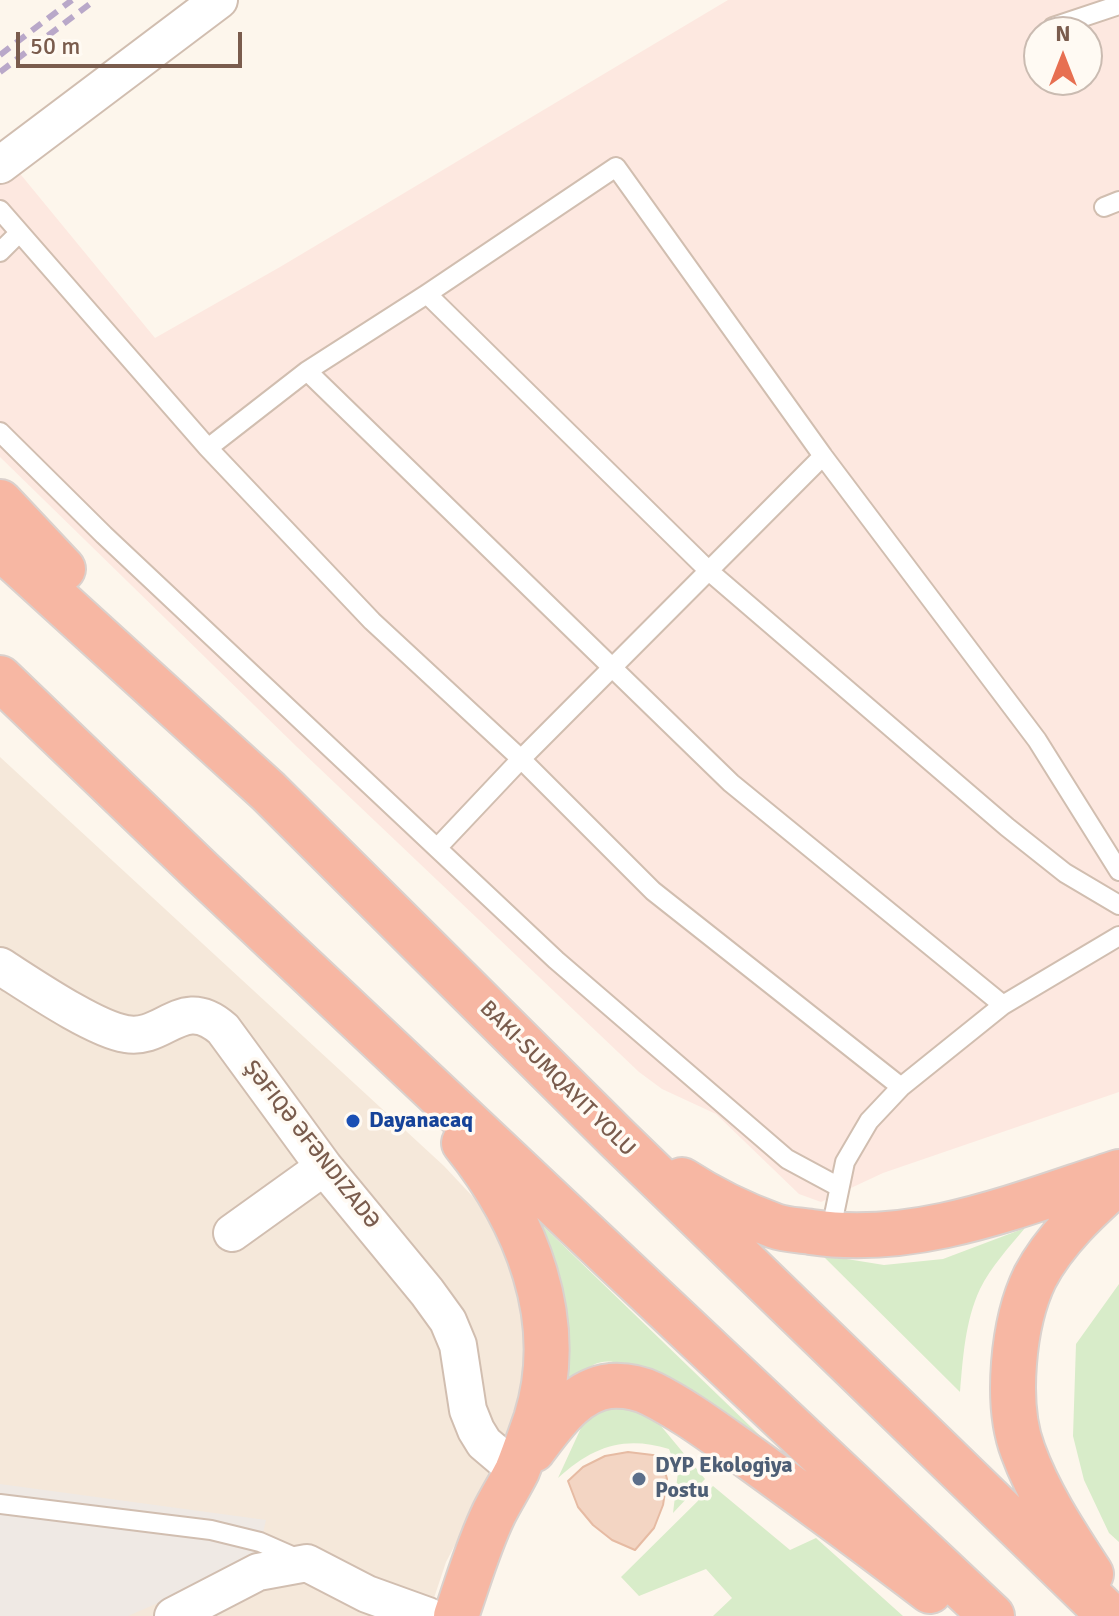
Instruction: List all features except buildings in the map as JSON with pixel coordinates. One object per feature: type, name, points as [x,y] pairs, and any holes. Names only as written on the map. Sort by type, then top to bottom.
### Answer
[{"type":"highway","points":[[0,502],[268,791],[617,1138],[1110,1616]]},
{"type":"highway","points":[[0,547],[268,791]]},
{"type":"highway","points":[[0,678],[992,1616]]},
{"type":"highway","points":[[0,716],[202,872]]},
{"type":"highway","points":[[377,1035],[498,1189],[525,1243],[544,1300],[545,1368],[537,1416],[517,1471],[493,1514],[456,1616]]},
{"type":"highway","points":[[617,1138],[711,1199],[778,1227],[830,1235],[877,1237],[938,1227],[1119,1172]]},
{"type":"highway","points":[[1118,1616],[1039,1489],[1022,1448],[1013,1382],[1015,1344],[1035,1278],[1075,1221],[1119,1181]]},
{"type":"highway","points":[[517,1471],[566,1410],[589,1392],[611,1386],[649,1393],[703,1426],[816,1504],[962,1616]]},
{"type":"street","points":[[0,165],[219,0]]},
{"type":"street","name":"ŞƏFIQƏ ƏFƏNDIZADƏ","points":[[0,966],[98,1025],[127,1035],[141,1034],[185,1017],[201,1015],[212,1019],[223,1029],[324,1167],[448,1321],[458,1345],[468,1410],[476,1430],[484,1443],[517,1471]]},
{"type":"street","points":[[232,1233],[324,1167]]},
{"type":"street","points":[[173,1616],[258,1572],[307,1563],[367,1594],[428,1616]]},
{"type":"lane","points":[[1086,16],[1119,5]]},
{"type":"lane","points":[[208,448],[307,371],[616,167],[823,456],[1037,740],[1119,871]]},
{"type":"lane","points":[[0,210],[208,448],[372,621],[521,759],[653,891],[901,1087]]},
{"type":"lane","points":[[0,252],[18,234]]},
{"type":"lane","points":[[427,294],[710,572],[1007,827],[1065,873],[1119,905]]},
{"type":"lane","points":[[307,371],[731,783],[1003,1005]]},
{"type":"lane","points":[[0,432],[104,535],[556,960],[787,1159],[839,1187]]},
{"type":"lane","points":[[437,848],[521,759],[823,456]]},
{"type":"lane","points":[[830,1235],[845,1162],[869,1121],[901,1087],[1003,1005],[1119,936]]},
{"type":"lane","points":[[0,1504],[211,1530],[260,1542],[307,1563]]},
{"type":"shaded area","points":[[728,0],[1119,0],[1119,1092],[883,1173],[821,1202],[799,1194],[716,1114],[662,1089],[639,1072],[297,747],[0,457],[0,183],[17,170],[155,338]]},
{"type":"shaded area","points":[[0,757],[444,1166],[490,1215],[515,1253],[533,1340],[511,1439],[446,1562],[428,1616],[0,1616]]},
{"type":"shaded area","points":[[0,1484],[266,1520],[257,1560],[128,1616],[0,1616]]},
{"type":"green space","points":[[540,1223],[811,1485],[636,1370],[622,1364],[602,1362],[593,1365],[559,1395],[566,1349],[566,1307],[557,1266]]},
{"type":"green space","points":[[1025,1228],[989,1273],[975,1301],[966,1340],[960,1392],[822,1255],[884,1265],[943,1259]]},
{"type":"green space","points":[[1119,1284],[1119,1542],[1109,1533],[1084,1480],[1073,1436],[1076,1344]]},
{"type":"green space","points":[[609,1406],[631,1406],[651,1414],[705,1479],[673,1513],[678,1472],[669,1449],[637,1443],[609,1447],[583,1458],[558,1478],[586,1417]]},
{"type":"green space","points":[[713,1486],[790,1550],[816,1538],[903,1616],[713,1616],[732,1598],[706,1569],[639,1596],[621,1577]]},
{"type":"railway","points":[[0,55],[72,0]]},
{"type":"railway","points":[[0,72],[95,0]]},
{"type":"place","name":"Dayanacaq","points":[[353,1121]]},
{"type":"place","name":"DYP Ekologiya Postu","points":[[639,1479]]}]
